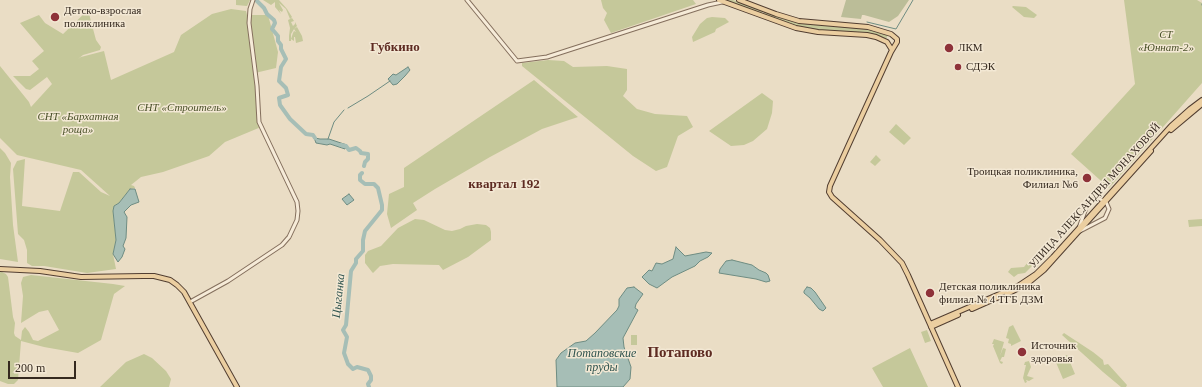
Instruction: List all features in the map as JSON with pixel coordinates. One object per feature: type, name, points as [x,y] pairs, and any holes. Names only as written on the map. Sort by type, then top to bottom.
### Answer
[{"type":"main road","points":[[718,0],[796,28],[818,32],[867,35],[876,37],[887,42],[892,50]]},
{"type":"main road","points":[[739,0],[799,21],[868,27],[890,34],[897,39],[897,42],[884,67],[830,186],[830,194],[880,240],[902,264],[957,387]]},
{"type":"main road","name":"УЛИЦА АЛЕКСАНДРЫ МОНАХОВОЙ","points":[[930,325],[1025,282],[1043,267],[1079,230],[1171,126],[1202,100]]},
{"type":"main road","name":"УЛИЦА АЛЕКСАНДРЫ МОНАХОВОЙ","points":[[1105,201],[1173,128],[1202,105]]},
{"type":"main road","points":[[0,269],[40,271],[81,277],[154,276],[170,280],[184,292],[237,387]]},
{"type":"street","points":[[190,302],[228,281],[282,245],[289,238],[297,220],[297,202],[259,122],[257,86],[249,23],[250,8],[253,0]]},
{"type":"street","points":[[467,0],[517,61],[547,57],[717,2],[727,3]]},
{"type":"street","points":[[708,5],[710,0]]},
{"type":"street","points":[[1095,199],[1105,201],[1109,209],[1105,218],[1079,230],[1089,203],[1095,199]]},
{"type":"green space","points":[[236,0],[250,0],[247,6],[236,5]]},
{"type":"green space","points":[[263,0],[279,0],[287,9],[292,17],[290,19],[286,9],[279,3],[283,10],[282,12],[279,10],[281,14],[275,7],[275,2],[271,5]]},
{"type":"green space","points":[[601,0],[693,0],[696,4],[611,33],[604,20],[607,13],[603,8]]},
{"type":"green space","points":[[724,0],[733,0],[763,11],[761,14]]},
{"type":"green space","points":[[846,0],[909,0],[898,16],[889,22],[864,15],[862,15],[861,19],[841,17]]},
{"type":"green space","name":"СТ «Юннат-2»","points":[[1124,0],[1197,0],[1202,3],[1202,83],[1109,188],[1071,154],[1135,84]]},
{"type":"green space","points":[[1012,7],[1026,7],[1037,15],[1034,18],[1024,17]]},
{"type":"green space","points":[[231,9],[246,11],[247,15],[268,15],[278,52],[276,68],[255,73],[261,127],[225,142],[209,156],[163,172],[141,177],[131,185],[135,188],[130,189],[119,203],[114,206],[113,211],[116,240],[113,254],[116,269],[87,273],[44,266],[32,266],[27,263],[27,250],[24,240],[18,234],[13,169],[17,161],[25,159],[22,206],[60,211],[73,172],[79,172],[101,192],[110,196],[81,170],[17,155],[0,138],[0,66],[29,102],[31,107],[52,84],[47,77],[30,90],[26,89],[13,76],[30,76],[39,69],[32,61],[44,51],[20,23],[39,15],[45,23],[63,34],[88,10],[96,40],[101,47],[100,50],[83,55],[78,59],[104,51],[111,80],[174,52],[181,35],[212,14]]},
{"type":"green space","points":[[764,11],[797,22],[867,28],[888,35],[886,39],[796,27],[763,15]]},
{"type":"green space","points":[[292,18],[294,21],[291,22],[293,26],[295,22],[297,26],[291,34],[291,41],[289,41],[290,28],[288,20]]},
{"type":"green space","points":[[707,18],[725,18],[729,22],[716,29],[715,32],[693,42],[692,37],[700,24]]},
{"type":"green space","points":[[297,27],[303,41],[296,43],[295,37],[294,41],[291,39],[294,31],[296,32],[294,29]]},
{"type":"green space","points":[[548,60],[564,61],[573,67],[607,66],[627,69],[627,90],[623,96],[637,109],[655,114],[687,116],[693,127],[678,136],[667,167],[656,171],[633,156],[522,66],[522,63]]},
{"type":"green space","points":[[534,80],[578,117],[542,129],[435,189],[413,203],[417,210],[391,228],[387,214],[389,194],[404,187],[404,168]]},
{"type":"green space","points":[[762,93],[773,101],[772,113],[767,129],[753,141],[744,145],[731,146],[709,131]]},
{"type":"green space","points":[[896,124],[911,138],[904,145],[889,132]]},
{"type":"green space","points":[[0,148],[11,163],[10,177],[13,225],[18,262],[0,259]]},
{"type":"green space","points":[[876,155],[881,160],[875,166],[870,162]]},
{"type":"green space","points":[[415,219],[424,220],[445,230],[452,231],[477,224],[486,225],[490,228],[491,240],[468,257],[443,270],[439,265],[393,264],[380,266],[373,273],[365,263],[365,255],[368,251],[381,246],[398,228]]},
{"type":"green space","points":[[1202,219],[1202,226],[1189,227],[1188,220]]},
{"type":"green space","points":[[1028,262],[1032,266],[1025,273],[1018,274],[1014,277],[1008,272],[1011,268],[1024,267]]},
{"type":"green space","points":[[0,271],[8,277],[15,323],[14,333],[15,336],[21,340],[22,331],[25,327],[33,340],[38,341],[59,330],[48,310],[39,312],[21,323],[23,296],[21,283],[23,277],[31,275],[125,286],[114,294],[101,340],[78,353],[21,341],[18,380],[14,384],[8,384],[0,381]]},
{"type":"green space","points":[[1013,325],[1021,341],[1011,346],[1011,344],[1008,343],[1009,339],[1006,338],[1009,327]]},
{"type":"green space","points":[[927,330],[931,341],[925,343],[921,332]]},
{"type":"green space","points":[[1064,333],[1103,360],[1104,365],[1108,364],[1127,385],[1126,387],[1121,387],[1103,372],[1062,335]]},
{"type":"green space","points":[[631,335],[637,335],[637,345],[631,345]]},
{"type":"green space","points":[[994,339],[1004,342],[1000,356],[1003,348],[1006,349],[1004,357],[1002,357],[1000,361],[1003,362],[1002,364],[1000,363],[993,346],[994,344],[992,344]]},
{"type":"green space","points":[[910,348],[928,387],[883,387],[872,368]]},
{"type":"green space","points":[[144,354],[152,358],[166,371],[171,379],[169,387],[100,387],[126,362]]},
{"type":"green space","points":[[1067,355],[1075,374],[1063,379],[1055,360]]},
{"type":"green space","points":[[1029,361],[1031,367],[1027,376],[1034,378],[1029,381],[1026,380],[1027,382],[1025,383],[1023,378],[1026,365],[1024,365],[1025,362]]},
{"type":"water","points":[[408,67],[410,70],[405,76],[397,84],[393,85],[388,79],[393,74],[396,75]]},
{"type":"water","points":[[313,135],[315,138],[329,139],[347,145],[345,149],[330,144],[327,145],[316,143]]},
{"type":"water","points":[[130,189],[135,189],[139,202],[131,205],[124,212],[127,217],[126,238],[123,246],[125,249],[118,262],[113,254],[116,240],[113,211],[114,206],[119,203]]},
{"type":"water","points":[[349,194],[354,200],[347,205],[342,199]]},
{"type":"water","points":[[676,247],[685,256],[706,252],[712,253],[695,266],[672,277],[657,288],[649,284],[642,277],[649,270],[652,271],[656,263],[662,264],[673,259]]},
{"type":"water","points":[[732,260],[752,265],[766,273],[770,281],[766,282],[719,273],[726,261]]},
{"type":"water","name":"Потаповские пруды","points":[[634,287],[643,294],[636,304],[635,308],[638,310],[623,338],[624,347],[631,367],[630,379],[623,387],[557,387],[556,360],[561,353],[575,343],[586,341],[595,333],[617,310],[619,306],[619,299],[627,288]]},
{"type":"water","points":[[807,287],[811,288],[815,292],[826,308],[823,311],[819,309],[804,293]]},
{"type":"waterway","name":"Цыганка","points":[[256,0],[274,20],[275,23],[272,29],[278,36],[278,41],[286,59],[281,67],[279,81],[286,88],[288,95],[279,98],[280,105],[290,119],[306,134],[313,135],[315,138]]},
{"type":"waterway","points":[[867,22],[896,29],[913,0]]},
{"type":"waterway","points":[[348,108],[390,81]]},
{"type":"waterway","points":[[328,139],[334,122],[344,110]]},
{"type":"waterway","name":"Цыганка","points":[[341,145],[346,146],[349,150],[356,148],[361,153],[368,154],[368,159],[364,166]]},
{"type":"waterway","name":"Цыганка","points":[[362,173],[360,175],[360,180],[365,184],[374,184],[378,188],[382,210],[365,231],[363,251],[356,259],[356,263],[351,271],[346,325],[343,330],[347,337],[344,353],[348,364],[353,369],[357,367],[368,370],[371,376],[371,380],[368,384],[369,387]]},
{"type":"place","name":"Детско-взрослая поликлиника","points":[[55,17]]},
{"type":"place","name":"ЛКМ","points":[[949,48]]},
{"type":"place","name":"СДЭК","points":[[958,67]]},
{"type":"place","name":"Троицкая поликлиника, Филиал №6","points":[[1087,178]]},
{"type":"place","name":"Детская поликлиника филиал № 4 ТГБ ДЗМ","points":[[930,293]]},
{"type":"place","name":"Источник здоровья","points":[[1022,352]]},
{"type":"district","name":"Губкино","points":[[395,48]]},
{"type":"district","name":"квартал 192","points":[[504,185]]},
{"type":"district","name":"Потапово","points":[[680,353]]},
{"type":"park label","name":"СНТ «Строитель»","points":[[182,108]]},
{"type":"park label","name":"СНТ «Бархатная роща»","points":[[78,123]]}]
